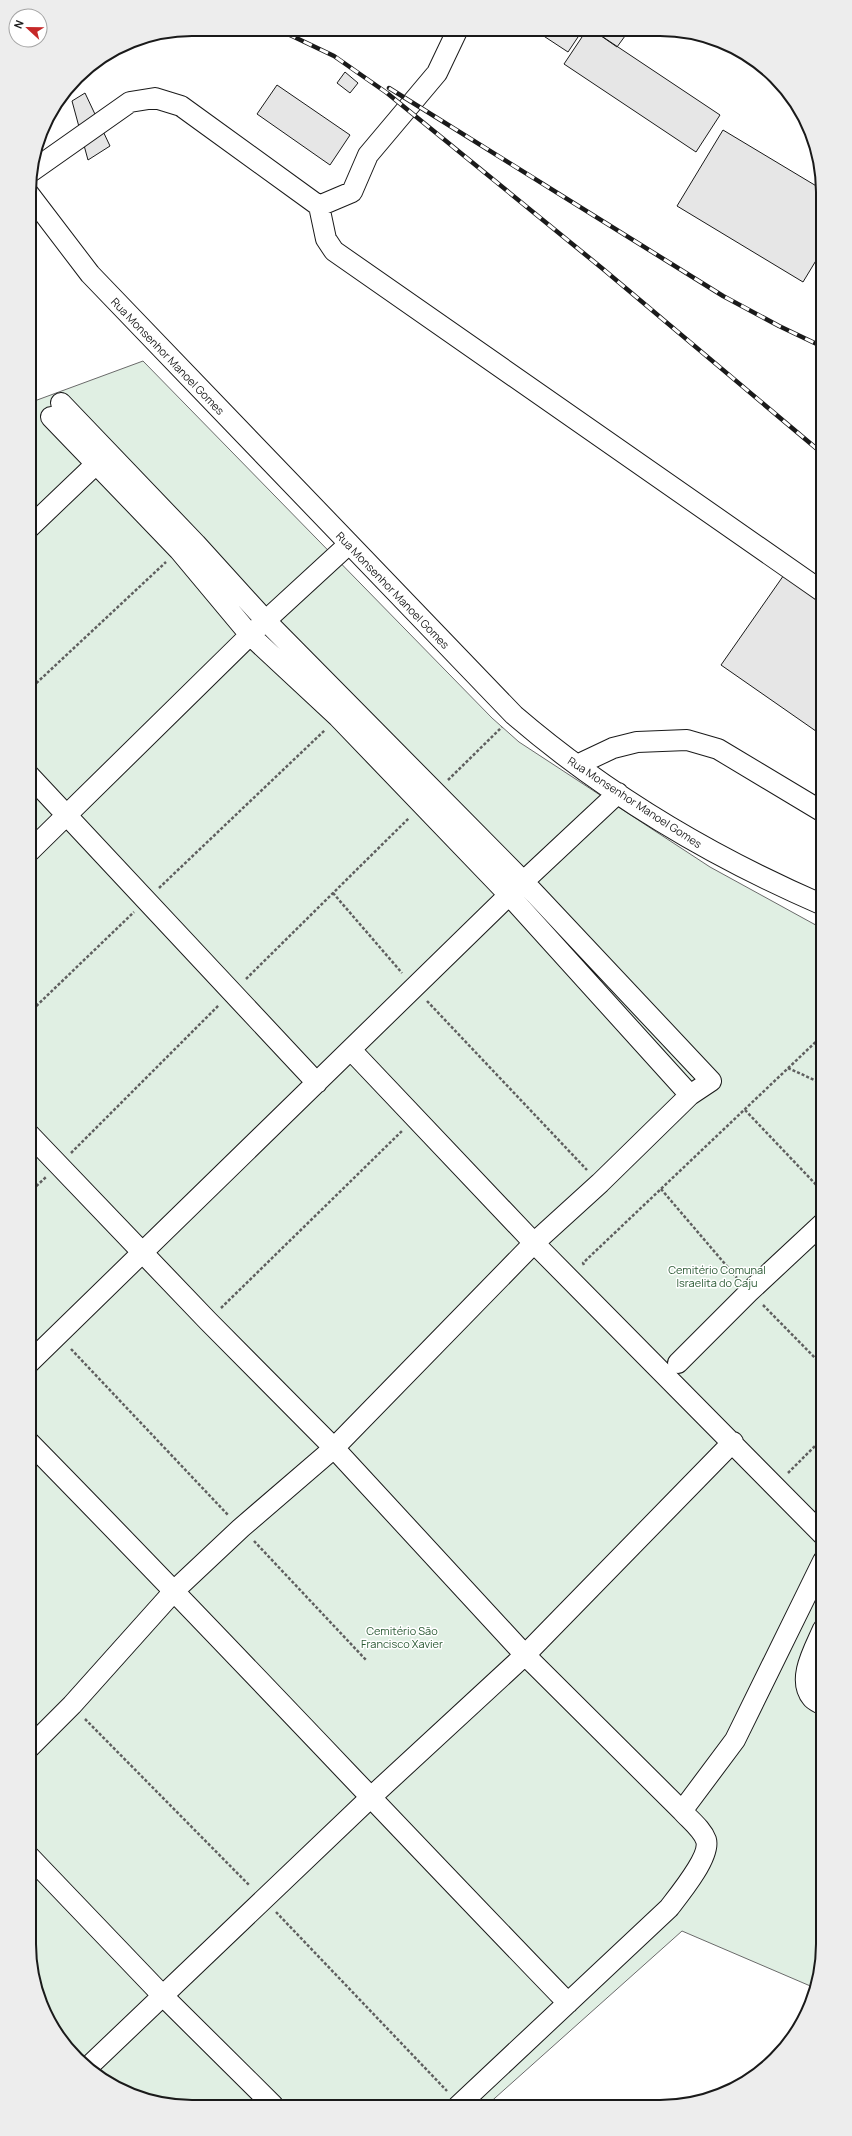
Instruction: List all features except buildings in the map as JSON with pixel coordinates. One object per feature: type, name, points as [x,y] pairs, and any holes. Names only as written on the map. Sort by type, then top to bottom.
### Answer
[{"type":"street","points":[[319,206],[352,192],[368,155],[438,73],[455,36]]},
{"type":"street","points":[[38,168],[119,108],[141,99],[155,98],[175,103],[194,114],[319,206],[326,238],[334,251],[816,587]]},
{"type":"street","name":"Rua Monsenhor Manoel Gomes","points":[[36,203],[90,274],[514,715],[553,748],[618,793],[732,863],[816,902]]},
{"type":"street","points":[[36,1741],[72,1705],[175,1590],[240,1528],[334,1448],[534,1243],[600,1183],[690,1095],[711,1081],[523,881],[429,799],[338,717],[250,635],[179,550],[96,464],[56,410],[196,544],[429,799],[509,895],[690,1095]]},
{"type":"street","points":[[36,521],[96,464]]},
{"type":"street","points":[[36,845],[250,635],[349,544]]},
{"type":"street","points":[[577,765],[613,748],[637,742],[687,740],[718,749],[816,808]]},
{"type":"street","points":[[36,782],[317,1083]]},
{"type":"street","points":[[36,1356],[523,881],[618,793]]},
{"type":"street","points":[[351,1050],[534,1243],[733,1442],[816,1528]]},
{"type":"street","points":[[36,1141],[144,1252],[208,1321],[334,1448],[525,1655],[682,1811],[703,1835],[706,1842],[706,1850],[695,1872],[669,1908],[464,2100]]},
{"type":"street","points":[[678,1363],[749,1292],[816,1230]]},
{"type":"street","points":[[92,2063],[370,1798],[525,1655],[733,1442]]},
{"type":"street","points":[[36,1449],[175,1590],[370,1798],[568,2003]]},
{"type":"street","points":[[682,1811],[735,1740],[816,1575]]},
{"type":"street","points":[[816,1647],[806,1673],[807,1685],[812,1698],[816,1701]]},
{"type":"street","points":[[36,1863],[163,1996],[268,2100]]},
{"type":"path","points":[[36,683],[179,550]]},
{"type":"path","points":[[36,1186],[514,715]]},
{"type":"path","points":[[36,1006],[338,717]]},
{"type":"path","points":[[333,893],[415,988],[600,1183]]},
{"type":"path","points":[[583,1263],[816,1042]]},
{"type":"path","points":[[788,1068],[816,1081]]},
{"type":"path","points":[[744,1110],[816,1185]]},
{"type":"path","points":[[208,1321],[415,1118]]},
{"type":"path","points":[[661,1189],[749,1292],[816,1359]]},
{"type":"path","points":[[58,1336],[366,1660]]},
{"type":"path","points":[[787,1474],[816,1445]]},
{"type":"green space","name":"Cemitério São Francisco Xavier","points":[[143,361],[492,718],[519,742],[710,867],[816,925],[816,1954],[810,1986],[682,1931],[493,2100],[172,2099],[142,2092],[105,2074],[89,2061],[68,2039],[52,2013],[41,1984],[36,1954],[36,400]]},
{"type":"railway","points":[[292,36],[334,56],[387,93],[603,269],[816,448]]},
{"type":"railway","points":[[389,88],[723,296],[816,344]]},
{"type":"park label","name":"Cemitério Comunal Israelita do Caju","points":[[717,1275]]}]
